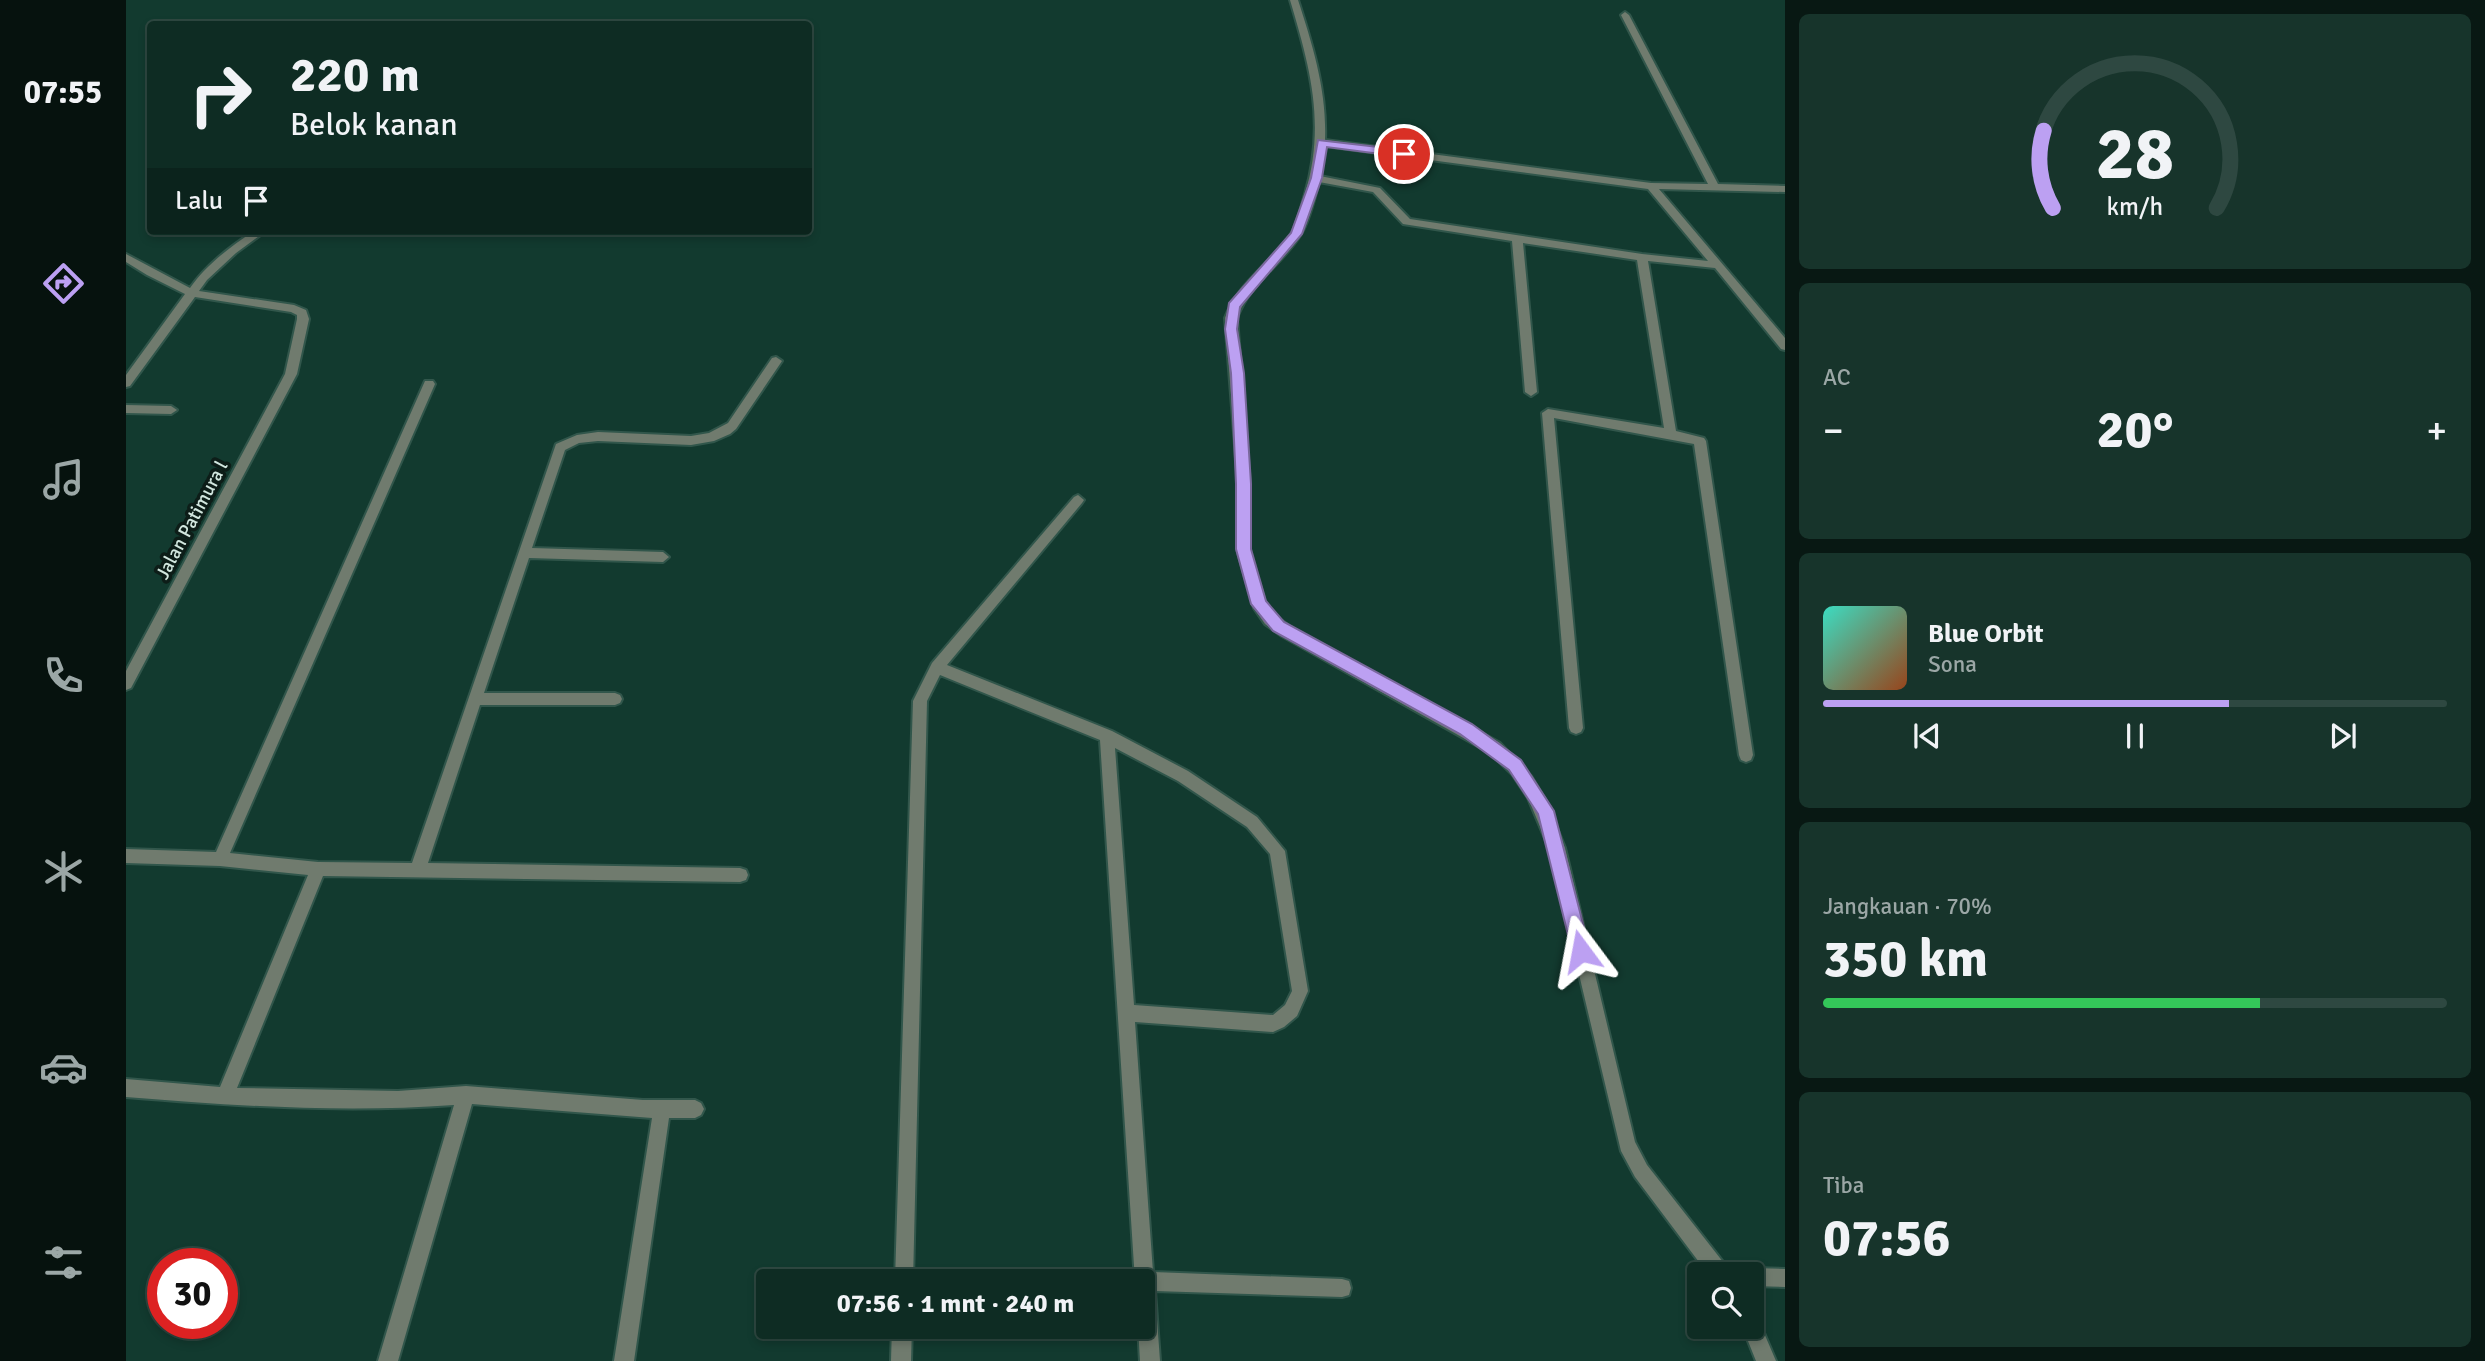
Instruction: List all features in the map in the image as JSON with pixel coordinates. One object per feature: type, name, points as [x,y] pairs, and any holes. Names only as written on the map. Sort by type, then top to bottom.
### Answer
[{"type":"street","points":[[1294,0],[1310,45],[1321,110],[1322,143],[1316,178],[1296,234],[1241,295],[1231,318],[1244,484],[1243,549],[1259,604],[1270,620],[1287,632],[1495,748],[1515,765],[1528,782],[1545,811],[1557,848],[1627,1145],[1641,1171],[1711,1262]]},
{"type":"street","points":[[1625,15],[1713,185]]},
{"type":"street","points":[[1322,143],[1651,186],[1713,185],[1785,189]]},
{"type":"street","points":[[1316,178],[1376,190],[1407,222],[1642,257],[1718,265]]},
{"type":"street","points":[[1651,186],[1785,346]]},
{"type":"street","points":[[126,383],[192,293],[232,251],[255,235]]},
{"type":"street","points":[[1517,239],[1531,392]]},
{"type":"street","points":[[126,257],[192,293]]},
{"type":"street","points":[[1642,257],[1671,434]]},
{"type":"street","name":"Jalan Patimura l","points":[[126,684],[291,373],[303,319],[302,313],[192,293]]},
{"type":"street","points":[[418,869],[474,698],[563,445],[611,437],[704,439],[723,433],[733,425],[743,406],[776,362]]},
{"type":"street","points":[[220,859],[429,384]]},
{"type":"street","points":[[126,409],[171,410]]},
{"type":"street","points":[[1576,728],[1548,413],[1700,440],[1746,755]]},
{"type":"street","points":[[904,1269],[920,701],[937,667],[1078,500]]},
{"type":"street","points":[[524,553],[663,557]]},
{"type":"street","points":[[937,667],[1107,736],[1183,776],[1252,822],[1277,851],[1300,990],[1296,1005],[1286,1018],[1273,1024],[1126,1013]]},
{"type":"street","points":[[474,698],[615,699]]},
{"type":"street","points":[[1107,736],[1143,1269]]},
{"type":"street","points":[[126,856],[220,859],[318,869],[740,875]]},
{"type":"street","points":[[225,1096],[318,869]]},
{"type":"street","points":[[126,1088],[225,1096],[398,1100],[466,1095],[662,1110],[695,1109]]},
{"type":"street","points":[[388,1361],[466,1095]]},
{"type":"street","points":[[624,1361],[662,1110]]},
{"type":"street","points":[[1764,1278],[1785,1278]]},
{"type":"street","points":[[1155,1281],[1342,1288]]},
{"type":"street","points":[[901,1361],[902,1339]]},
{"type":"street","points":[[1148,1339],[1150,1361]]},
{"type":"street","points":[[1757,1339],[1766,1361]]},
{"type":"route","points":[[1404,154],[1322,143],[1316,178],[1296,234],[1234,306],[1231,329],[1237,373],[1244,484],[1243,549],[1259,604],[1270,620],[1336,660],[1466,729],[1515,765],[1545,811],[1557,848],[1581,951]]}]
